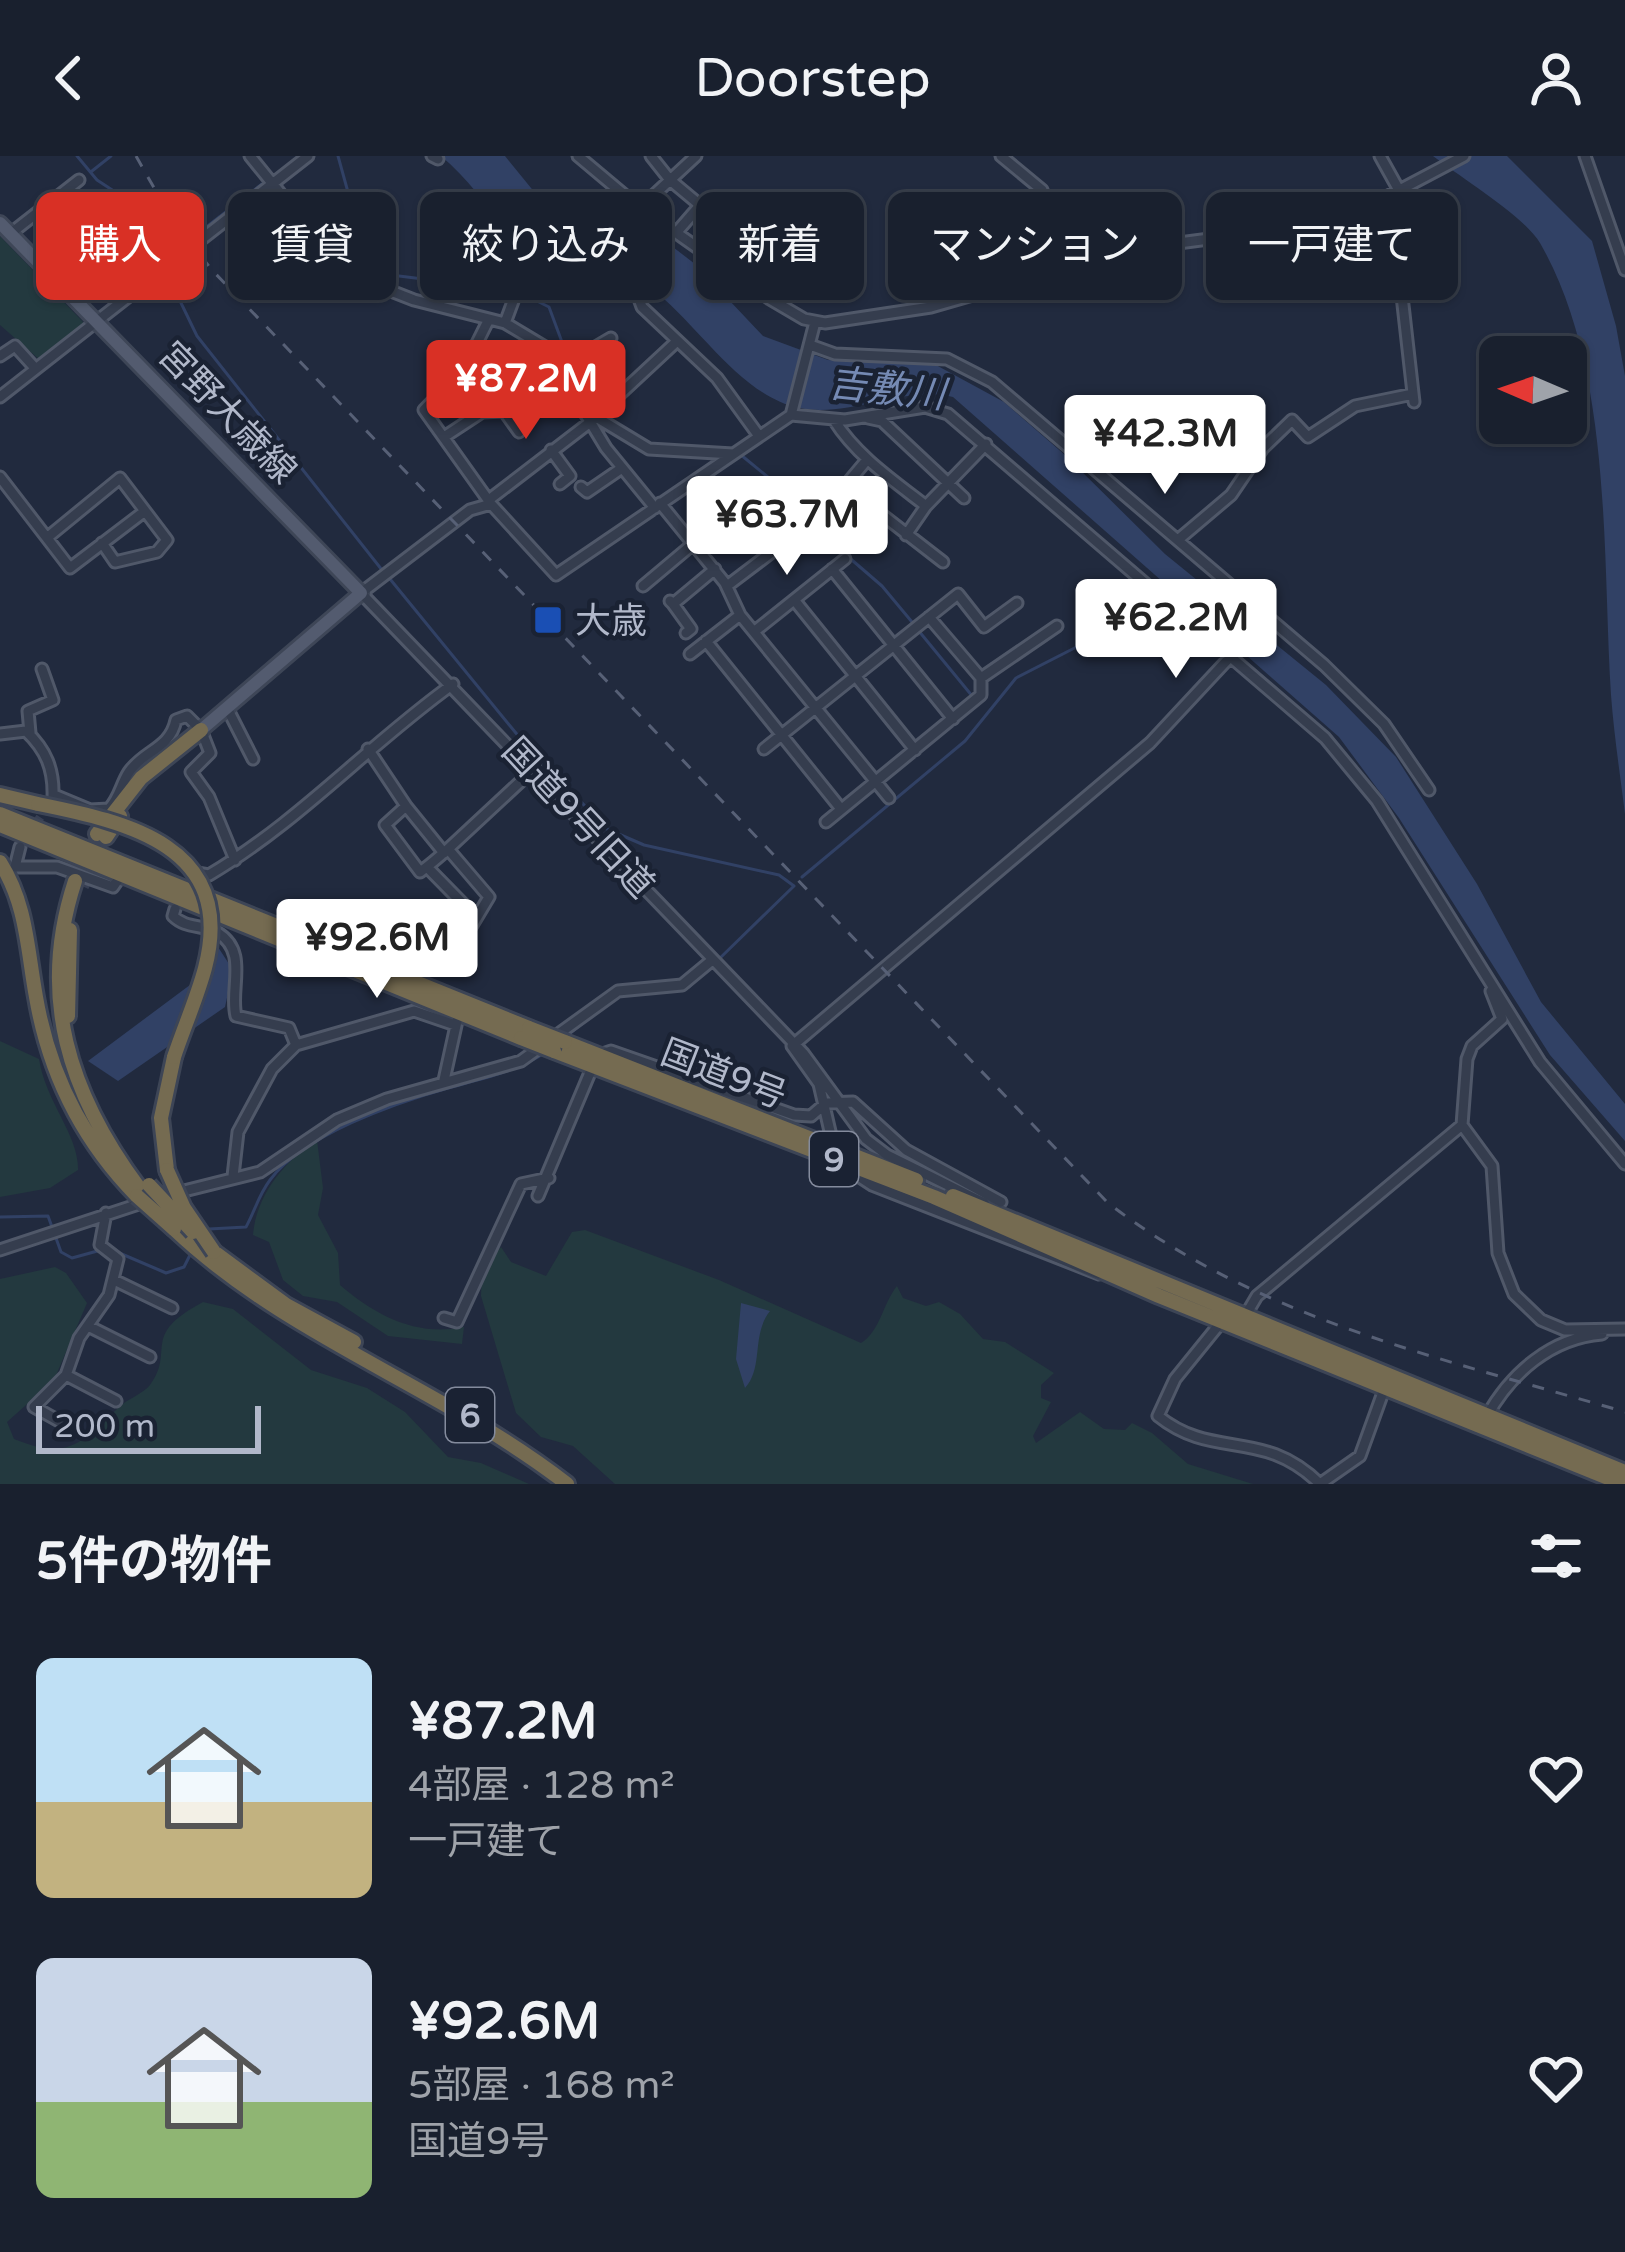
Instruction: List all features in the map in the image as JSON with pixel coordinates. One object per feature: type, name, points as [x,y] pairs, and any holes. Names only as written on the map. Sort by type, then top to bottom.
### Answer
[{"type":"highway","points":[[101,836],[141,778],[201,730]]},
{"type":"highway","points":[[0,795],[47,801],[149,832],[177,853],[201,888],[209,917],[208,950],[174,1057],[161,1118],[167,1170],[211,1257]]},
{"type":"highway","name":"国道9号","points":[[0,814],[458,1019],[525,1033]]},
{"type":"highway","name":"国道9号","points":[[0,825],[934,1197],[1110,1276],[1623,1484]]},
{"type":"highway","points":[[0,862],[24,914],[50,1054],[72,1078],[104,1141],[142,1191],[211,1257]]},
{"type":"highway","points":[[72,1078],[67,968],[79,884]]},
{"type":"highway","name":"国道9号","points":[[595,1061],[1003,1210],[1244,1318],[1625,1472]]},
{"type":"highway","name":"6","points":[[142,1191],[174,1229],[211,1257],[286,1305],[491,1420],[571,1484]]},
{"type":"main road","name":"宮野大歳線","points":[[5,228],[361,592]]},
{"type":"main road","points":[[201,730],[361,592]]},
{"type":"street","points":[[250,156],[346,273],[414,300],[505,323],[537,341],[560,368],[622,468],[715,569],[740,615],[889,798]]},
{"type":"street","points":[[0,397],[99,321],[164,263],[308,156]]},
{"type":"street","points":[[578,156],[622,192]]},
{"type":"street","points":[[650,156],[696,202]]},
{"type":"street","points":[[655,192],[695,156]]},
{"type":"street","points":[[1001,156],[1043,192]]},
{"type":"street","points":[[1179,539],[1231,495],[1263,448],[1292,420],[1308,437],[1355,406],[1414,398],[1402,296],[1404,190],[1380,156]]},
{"type":"street","points":[[1182,243],[1339,222],[1464,156]]},
{"type":"street","points":[[1586,156],[1625,270]]},
{"type":"street","points":[[5,228],[80,180]]},
{"type":"street","points":[[676,233],[696,210]]},
{"type":"street","points":[[672,230],[770,299],[815,322],[956,300]]},
{"type":"street","points":[[505,323],[514,300]]},
{"type":"street","points":[[643,300],[675,343],[717,378],[726,398],[760,436]]},
{"type":"street","points":[[489,320],[464,369],[424,410],[490,501],[556,575],[792,412],[815,322]]},
{"type":"street","points":[[560,368],[611,338]]},
{"type":"street","points":[[361,592],[470,510],[490,501],[593,420],[675,343]]},
{"type":"street","points":[[810,345],[835,353],[916,354],[975,372],[1179,539],[1369,710],[1429,790]]},
{"type":"street","points":[[0,356],[14,346],[35,368]]},
{"type":"street","points":[[792,412],[833,419],[936,407],[986,444],[1325,738],[1377,801],[1551,1076],[1625,1164]]},
{"type":"street","points":[[444,437],[482,412],[504,410],[519,432]]},
{"type":"street","points":[[863,417],[881,421],[964,498]]},
{"type":"street","points":[[833,419],[838,434],[926,506]]},
{"type":"street","points":[[593,420],[649,448],[733,454]]},
{"type":"street","points":[[906,535],[926,506],[986,444]]},
{"type":"street","points":[[551,450],[570,476]]},
{"type":"street","points":[[866,460],[845,486],[943,562]]},
{"type":"street","points":[[581,487],[587,492],[622,468]]},
{"type":"street","points":[[560,484],[580,470]]},
{"type":"street","points":[[0,477],[70,568],[145,511]]},
{"type":"street","points":[[48,537],[121,478],[167,540],[157,552],[115,562],[102,543]]},
{"type":"street","points":[[643,586],[770,495]]},
{"type":"street","points":[[727,586],[793,536]]},
{"type":"street","points":[[755,631],[845,559]]},
{"type":"street","points":[[691,629],[671,603],[715,569]]},
{"type":"street","points":[[832,569],[953,719]]},
{"type":"street","name":"国道9号旧道","points":[[361,592],[535,769],[793,1046],[857,1129],[887,1155],[1003,1210]]},
{"type":"street","points":[[764,749],[958,594],[984,627],[1017,603]]},
{"type":"street","points":[[795,601],[915,750]]},
{"type":"street","points":[[690,654],[740,615]]},
{"type":"street","points":[[826,822],[981,695],[981,677],[929,616]]},
{"type":"street","points":[[981,677],[1057,626]]},
{"type":"street","points":[[706,641],[841,809]]},
{"type":"street","points":[[793,1046],[1150,743],[1228,652]]},
{"type":"street","points":[[42,669],[53,700],[28,711],[30,733],[47,754],[47,801],[110,809],[129,772],[168,740],[176,720],[188,716],[201,730],[210,753],[191,772],[208,797],[235,860]]},
{"type":"street","points":[[186,882],[194,869],[209,875],[302,812],[368,749],[453,685]]},
{"type":"street","points":[[227,708],[253,759]]},
{"type":"street","points":[[0,734],[30,733]]},
{"type":"street","points":[[368,749],[406,806],[489,897],[474,915],[465,937],[448,946]]},
{"type":"street","points":[[406,806],[385,825],[420,872],[535,769]]},
{"type":"street","points":[[20,847],[15,867],[57,866],[113,887],[123,871]]},
{"type":"street","points":[[427,867],[474,915]]},
{"type":"street","points":[[175,909],[173,916],[183,925],[215,931],[230,944],[237,967],[236,1016],[289,1028],[296,1045]]},
{"type":"street","points":[[0,1250],[281,1161],[337,1120],[444,1080],[521,1061],[618,992],[682,985],[711,961]]},
{"type":"street","points":[[1492,986],[1502,1019],[1483,1034],[1467,1059],[1462,1125],[1492,1166],[1503,1273],[1532,1312],[1565,1330],[1625,1331]]},
{"type":"street","points":[[233,1176],[238,1132],[272,1070],[296,1045],[414,1011],[458,1019],[444,1080]]},
{"type":"street","name":"国道9号旧道","points":[[793,1046],[826,1103],[832,1140]]},
{"type":"street","points":[[538,1196],[595,1061],[611,1051],[802,1117],[817,1113],[826,1103],[853,1102],[906,1150],[1003,1210]]},
{"type":"street","points":[[1244,1318],[1257,1296],[1462,1125]]},
{"type":"street","points":[[846,1168],[872,1185],[1088,1272],[1110,1276]]},
{"type":"street","points":[[444,1318],[457,1322],[521,1184],[549,1178]]},
{"type":"street","points":[[75,1430],[34,1408],[66,1375],[114,1280],[118,1259],[100,1245],[106,1213]]},
{"type":"street","points":[[114,1280],[172,1307]]},
{"type":"street","points":[[1222,1321],[1175,1378],[1158,1416],[1190,1436],[1232,1447],[1263,1446],[1320,1484],[1360,1456],[1385,1388]]},
{"type":"street","points":[[88,1326],[150,1358]]},
{"type":"street","points":[[1542,1356],[1565,1330]]},
{"type":"street","points":[[1487,1416],[1503,1388],[1542,1356],[1574,1337],[1625,1331]]},
{"type":"street","points":[[66,1375],[116,1401]]},
{"type":"green space","points":[[0,236],[36,273],[36,300],[62,300],[85,324],[41,361],[0,325]]},
{"type":"green space","points":[[0,1041],[39,1059],[73,1144],[78,1170],[50,1188],[0,1197]]},
{"type":"green space","points":[[317,1140],[323,1188],[318,1215],[338,1253],[340,1285],[398,1321],[430,1329],[464,1327],[462,1344],[388,1336],[337,1302],[303,1296],[283,1280],[269,1242],[253,1235],[255,1221],[274,1181]]},
{"type":"green space","points":[[585,1230],[719,1280],[861,1343],[873,1332],[897,1286],[903,1298],[926,1306],[939,1302],[960,1314],[983,1339],[1005,1342],[1054,1373],[1041,1385],[1041,1398],[1051,1402],[1033,1436],[1036,1443],[1080,1412],[1104,1429],[1125,1430],[1132,1423],[1152,1433],[1188,1464],[1253,1484],[615,1484],[573,1446],[541,1437],[516,1413],[481,1296],[482,1269],[501,1247],[511,1262],[546,1276],[572,1232]]},
{"type":"green space","points":[[55,1267],[66,1273],[87,1303],[54,1380],[7,1422],[14,1439],[61,1448],[83,1439],[150,1385],[171,1324],[203,1302],[233,1309],[311,1370],[367,1388],[405,1412],[448,1457],[481,1463],[529,1484],[0,1484],[0,1279]]},
{"type":"water","points":[[441,156],[505,156],[534,192],[476,192]]},
{"type":"water","points":[[1433,156],[1507,156],[1592,241],[1625,376],[1625,814],[1611,695],[1600,464],[1587,379],[1587,336],[1578,336],[1540,243],[1506,209]]},
{"type":"water","name":"吉敷川","points":[[672,246],[696,265],[696,300],[729,300],[763,336],[828,360],[936,365],[1004,402],[1065,455],[1165,554],[1326,685],[1396,757],[1477,884],[1541,1002],[1625,1104],[1625,1141],[1550,1055],[1399,818],[1339,737],[953,397],[916,395],[838,409],[799,408],[778,401],[741,376],[665,300],[672,300]]},
{"type":"water","points":[[216,944],[233,970],[225,1007],[118,1081],[88,1061],[206,973]]},
{"type":"water","points":[[741,1303],[770,1311],[745,1388],[736,1359]]},
{"type":"waterway","points":[[77,156],[97,180],[115,192]]},
{"type":"waterway","points":[[92,171],[111,156]]},
{"type":"waterway","points":[[338,156],[351,203],[340,218],[345,244],[367,272],[420,279]]},
{"type":"waterway","points":[[204,229],[262,184]]},
{"type":"waterway","points":[[396,298],[468,318]]},
{"type":"waterway","points":[[180,300],[197,336],[382,570]]},
{"type":"waterway","points":[[535,300],[549,307],[569,361]]},
{"type":"waterway","points":[[570,368],[581,397],[593,411]]},
{"type":"waterway","points":[[704,448],[735,449]]},
{"type":"waterway","points":[[741,455],[802,505],[823,535],[882,586],[912,622]]},
{"type":"waterway","points":[[390,579],[520,738],[607,829],[644,845],[779,875],[794,886],[718,960]]},
{"type":"waterway","points":[[918,630],[973,697]]},
{"type":"waterway","points":[[802,877],[965,741],[1016,678],[1098,636],[1159,653],[1222,655]]},
{"type":"waterway","points":[[663,991],[689,987],[702,974]]},
{"type":"waterway","points":[[565,1037],[600,1010]]},
{"type":"waterway","points":[[209,1229],[246,1227],[270,1180],[327,1135],[377,1112],[509,1070],[543,1054]]},
{"type":"waterway","points":[[0,1217],[48,1216],[61,1252],[72,1258],[101,1250]]},
{"type":"waterway","points":[[117,1252],[166,1273],[184,1267],[192,1251]]},
{"type":"tunnel","points":[[20,847],[50,803]]},
{"type":"tunnel","points":[[82,886],[98,852]]},
{"type":"railway","points":[[136,156],[166,209],[211,269],[1108,1203],[1167,1244],[1291,1307],[1422,1353],[1625,1412]]},
{"type":"place","name":"大歳","points":[[548,620]]}]
